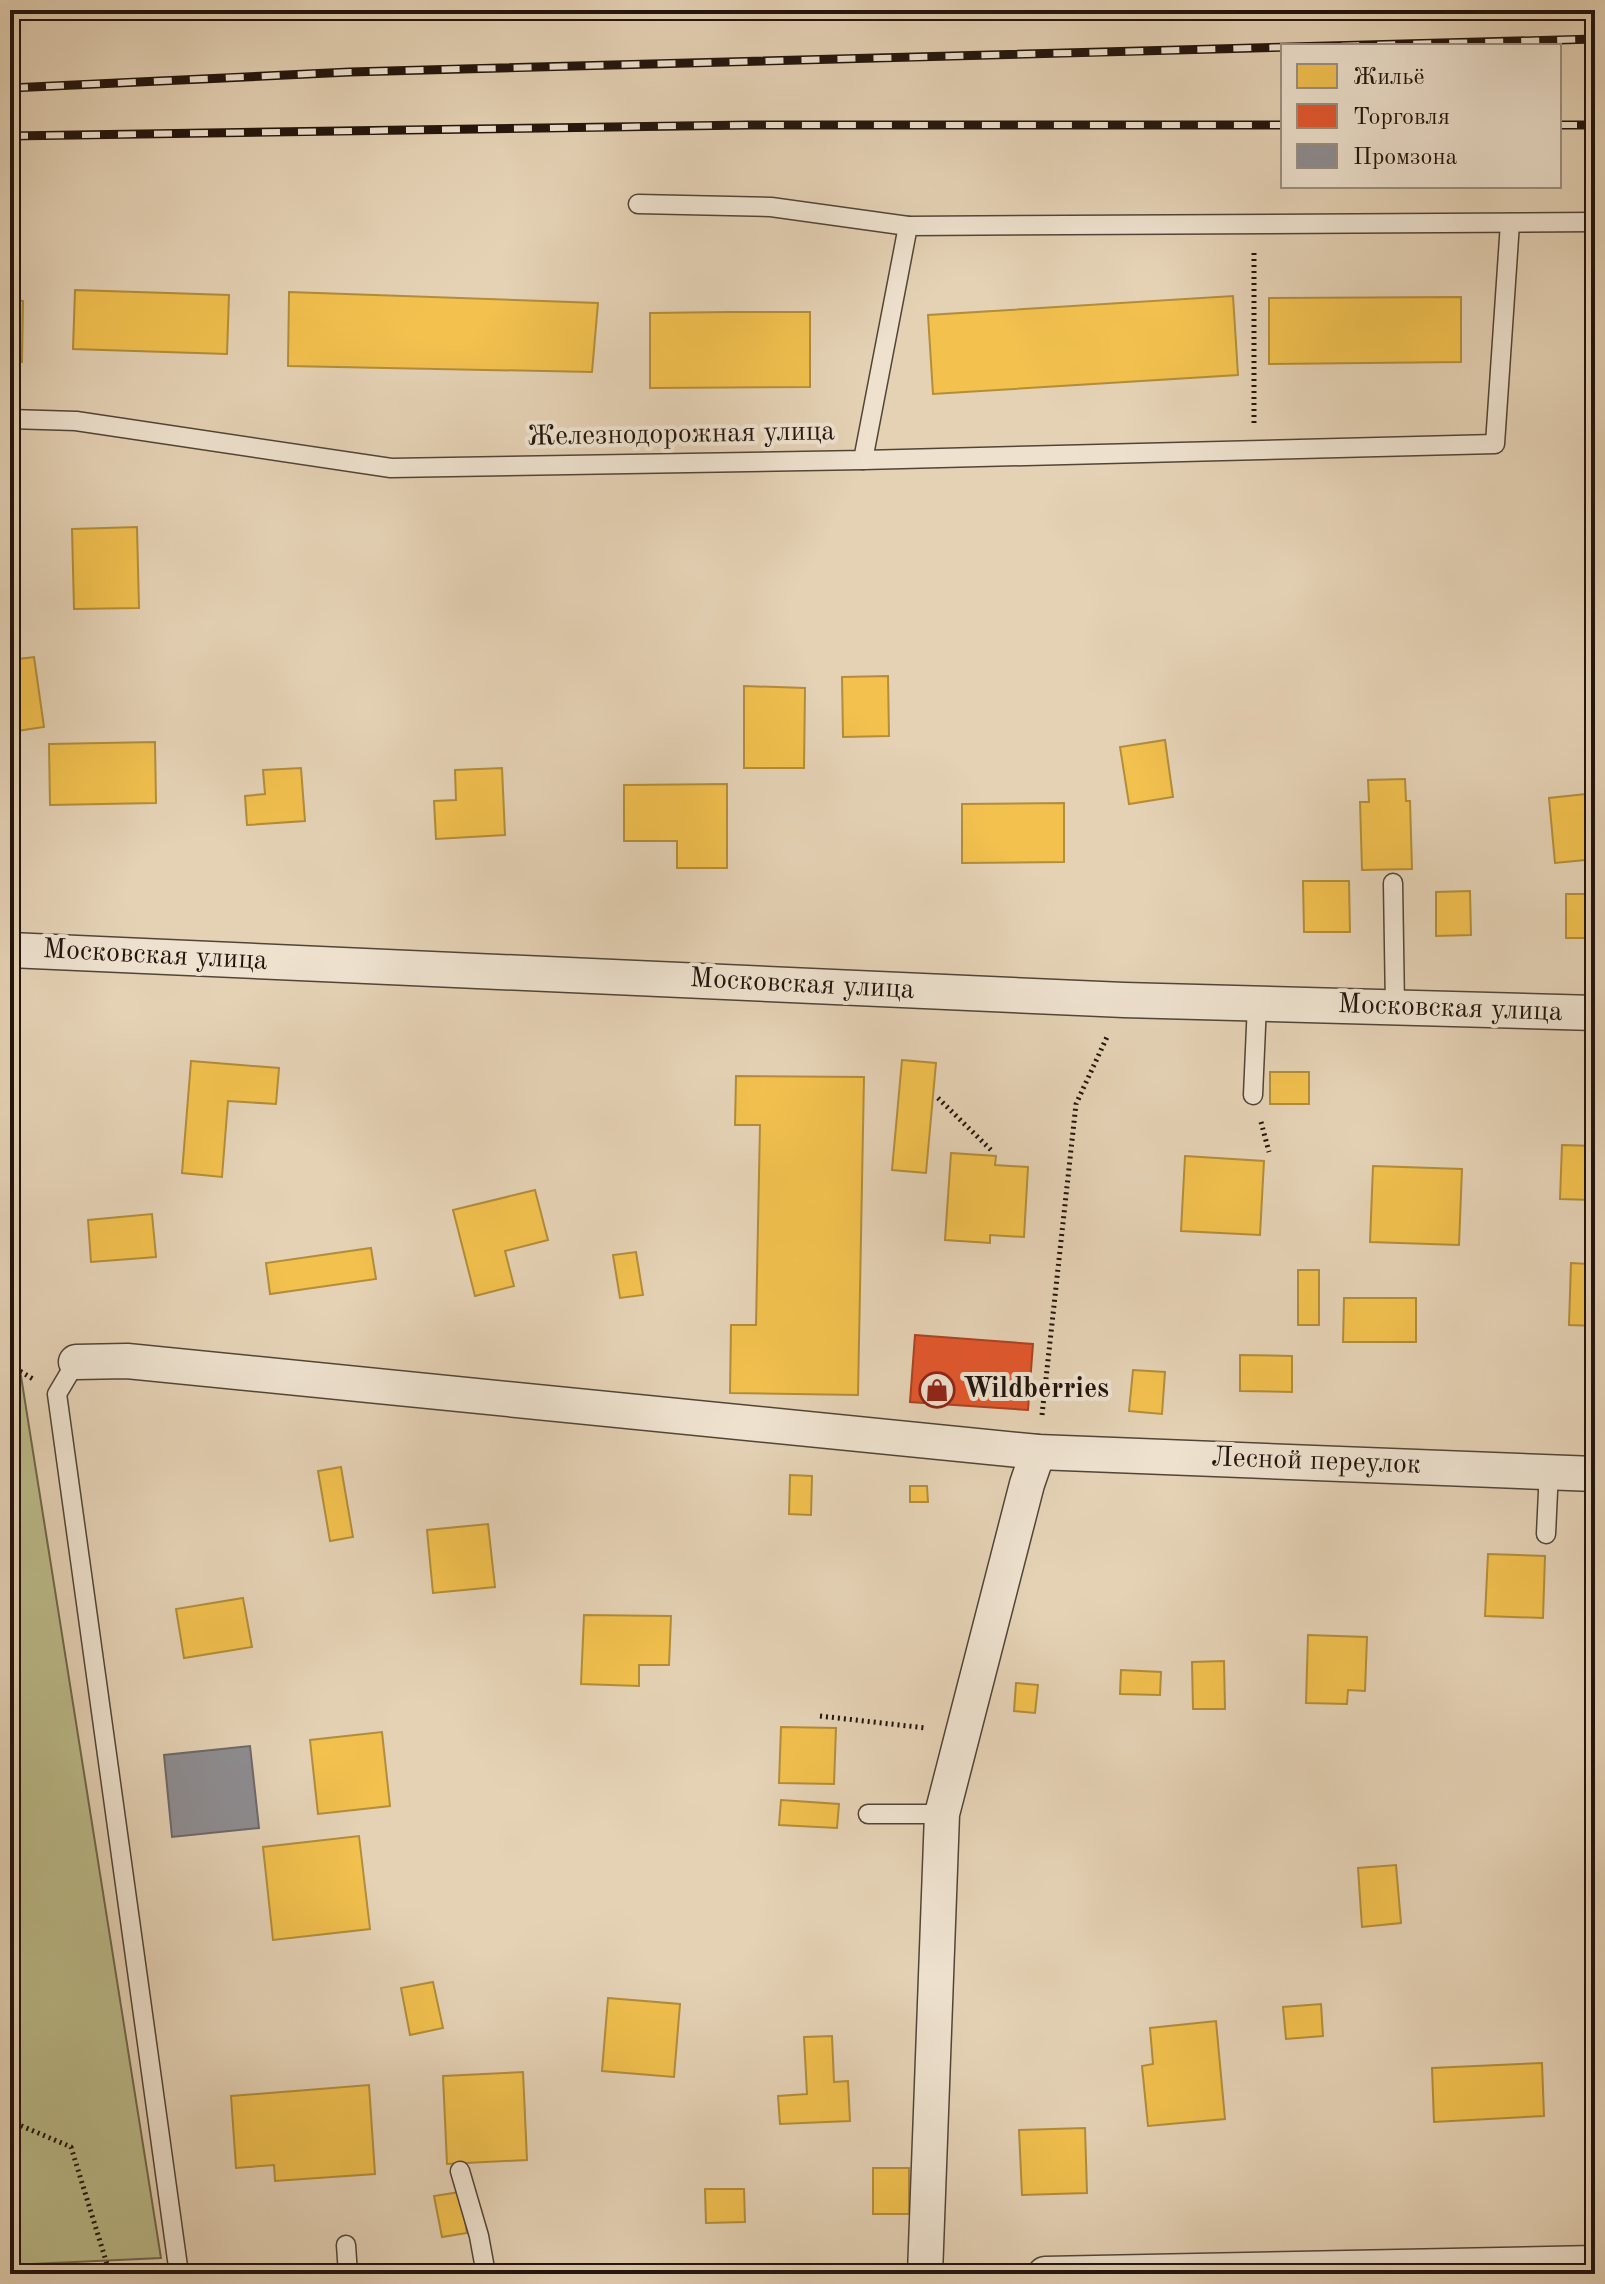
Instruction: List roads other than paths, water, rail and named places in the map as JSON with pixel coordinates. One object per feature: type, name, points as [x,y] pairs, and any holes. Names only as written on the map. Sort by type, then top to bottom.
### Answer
[{"type":"street","name":"Московская улица","points":[[10,950],[1124,1000],[1595,1013]]},
{"type":"street","name":"Лесной переулок","points":[[76,1362],[127,1361],[1038,1452],[1595,1474]]},
{"type":"street","points":[[925,2274],[942,1814],[1027,1484],[1038,1452]]},
{"type":"street","points":[[1045,2274],[1595,2263]]},
{"type":"lane","points":[[638,204],[771,207],[908,226],[1595,222]]},
{"type":"lane","points":[[863,460],[1495,444],[1510,223]]},
{"type":"lane","name":"Железнодорожная улица","points":[[10,419],[76,421],[391,468],[863,460],[908,226]]},
{"type":"lane","points":[[1393,883],[1395,1007]]},
{"type":"lane","points":[[1253,1095],[1257,1004]]},
{"type":"lane","points":[[76,1362],[57,1394],[179,2274]]},
{"type":"lane","points":[[1546,1534],[1549,1470]]},
{"type":"lane","points":[[868,1814],[942,1814]]},
{"type":"lane","points":[[460,2171],[479,2236],[486,2274]]},
{"type":"lane","points":[[346,2245],[348,2274]]},
{"type":"railway","points":[[1406,44],[1595,39]]},
{"type":"railway","points":[[10,88],[350,72],[1281,47]]},
{"type":"railway","points":[[10,136],[749,125],[1281,125]]},
{"type":"railway","points":[[1561,125],[1595,125]]},
{"type":"place","name":"Wildberries","points":[[937,1390]]}]
